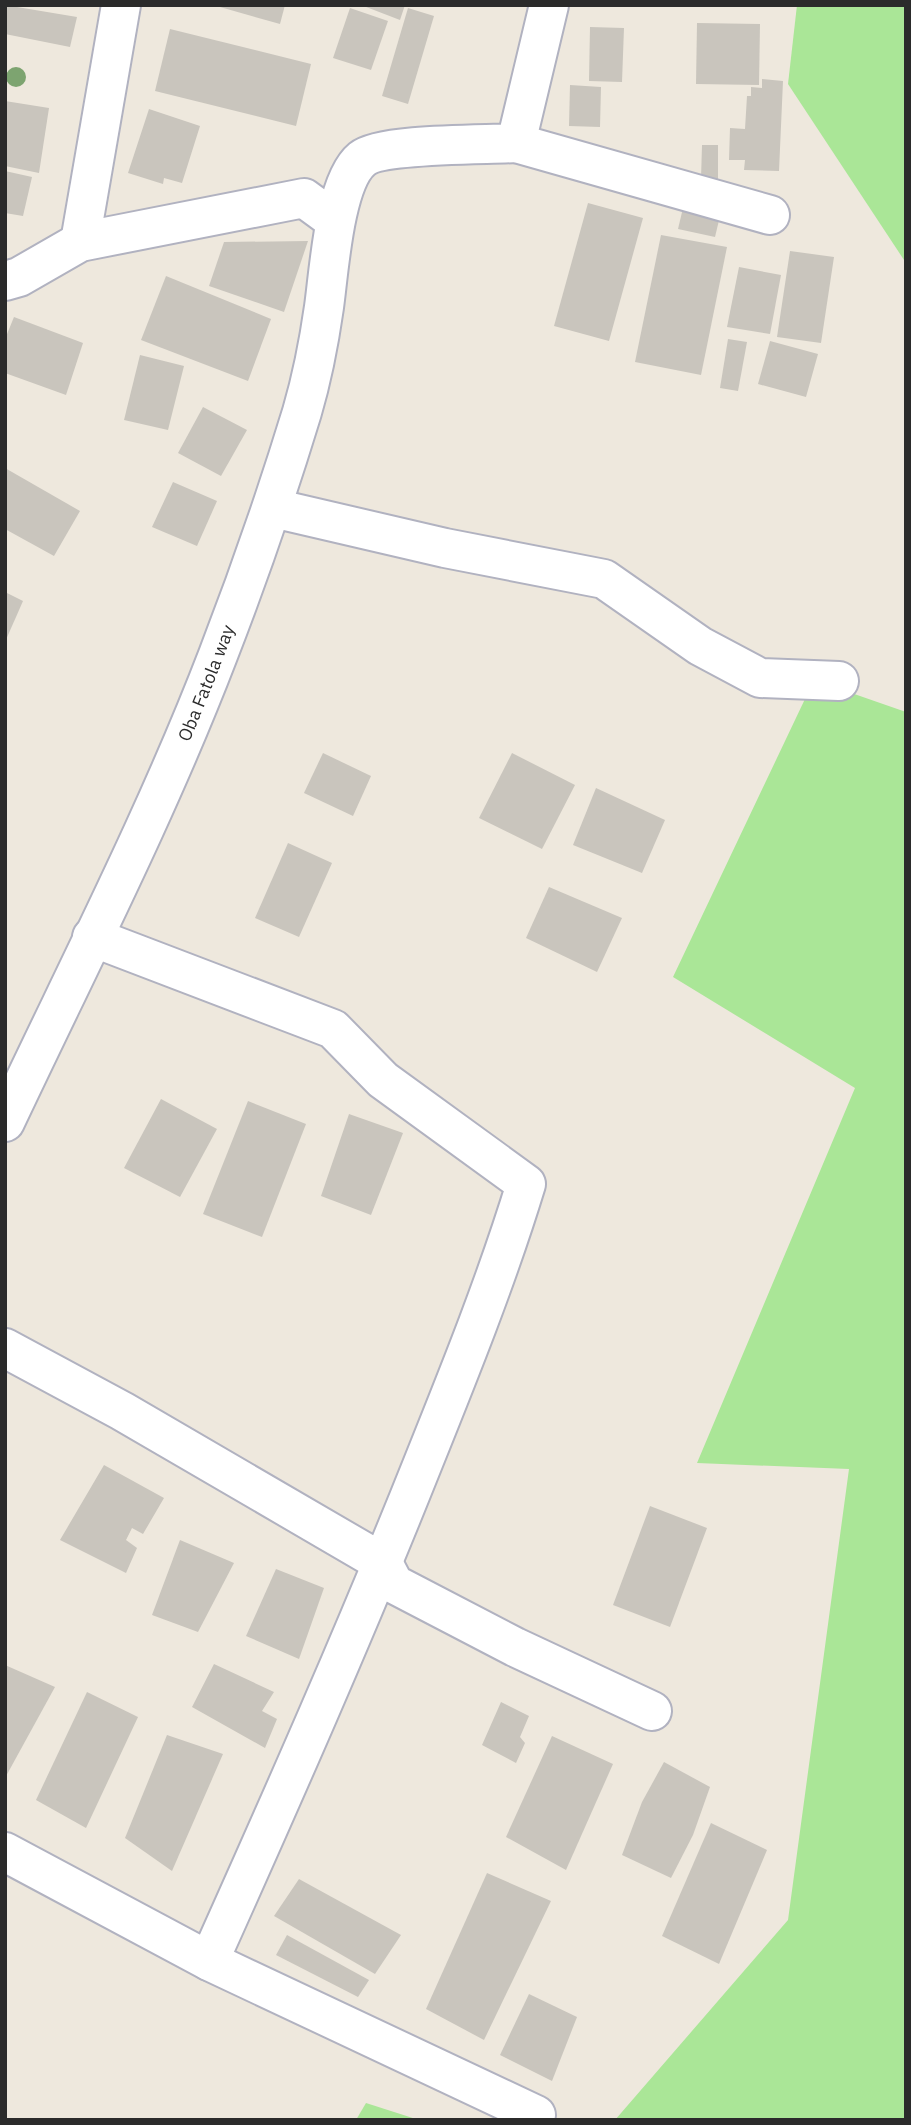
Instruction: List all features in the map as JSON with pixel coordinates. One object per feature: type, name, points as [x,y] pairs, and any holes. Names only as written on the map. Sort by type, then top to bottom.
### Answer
[{"type":"street","points":[[80,242],[121,5]]},
{"type":"street","points":[[516,143],[549,5]]},
{"type":"street","name":"Oba Fatola way","points":[[5,1122],[92,937],[217,657],[272,508],[310,386],[324,308],[334,220],[362,159],[384,149],[516,143],[769,215]]},
{"type":"street","points":[[5,281],[80,242],[304,198],[334,220]]},
{"type":"street","points":[[272,508],[445,548],[604,579],[700,646],[760,678],[839,681]]},
{"type":"street","points":[[92,937],[333,1029],[383,1080],[526,1184],[499,1274],[383,1563],[327,1700],[209,1961]]},
{"type":"street","points":[[5,1348],[122,1411],[383,1563],[394,1584],[515,1647],[652,1711]]},
{"type":"street","points":[[5,1852],[209,1961],[536,2115]]},
{"type":"green space","points":[[797,5],[906,5],[906,263],[788,84]]},
{"type":"green space","points":[[814,680],[906,712],[906,2120],[615,2120],[788,1920],[849,1469],[697,1463],[855,1088],[673,977]]},
{"type":"green space","points":[[366,2103],[419,2120],[356,2120]]},
{"type":"building","points":[[5,5],[77,17],[70,47],[5,34]]},
{"type":"building","points":[[213,5],[285,5],[280,24]]},
{"type":"building","points":[[361,5],[405,5],[400,20]]},
{"type":"building","points":[[350,8],[388,21],[371,70],[333,58]]},
{"type":"building","points":[[408,8],[434,16],[408,104],[382,96]]},
{"type":"building","points":[[697,23],[760,24],[759,85],[696,84]]},
{"type":"building","points":[[590,27],[624,28],[622,82],[589,81]]},
{"type":"building","points":[[170,29],[311,64],[296,126],[155,91]]},
{"type":"building","points":[[762,79],[783,81],[779,171],[744,170],[745,160],[729,160],[730,128],[745,129],[747,96],[751,96],[751,87],[762,88]]},
{"type":"building","points":[[570,85],[601,87],[600,127],[569,126]]},
{"type":"building","points":[[5,101],[49,108],[39,173],[5,166]]},
{"type":"building","points":[[149,109],[200,126],[182,183],[164,178],[163,184],[128,173]]},
{"type":"building","points":[[702,145],[718,145],[718,179],[701,179]]},
{"type":"building","points":[[5,171],[32,177],[23,216],[5,213]]},
{"type":"building","points":[[588,203],[643,218],[609,341],[554,326]]},
{"type":"building","points":[[683,208],[720,216],[715,237],[678,229]]},
{"type":"building","points":[[661,235],[727,247],[701,375],[635,362]]},
{"type":"building","points":[[308,241],[284,312],[209,286],[224,242]]},
{"type":"building","points":[[790,251],[834,257],[821,343],[777,337]]},
{"type":"building","points":[[739,267],[781,275],[770,334],[727,327]]},
{"type":"building","points":[[166,276],[271,319],[248,381],[141,340]]},
{"type":"building","points":[[14,317],[83,343],[66,395],[5,373],[5,339]]},
{"type":"building","points":[[728,339],[747,342],[738,391],[720,388]]},
{"type":"building","points":[[770,341],[818,354],[806,397],[758,384]]},
{"type":"building","points":[[140,355],[184,366],[168,430],[124,420]]},
{"type":"building","points":[[203,407],[247,430],[221,476],[178,453]]},
{"type":"building","points":[[5,468],[80,511],[54,556],[5,529]]},
{"type":"building","points":[[173,482],[217,501],[197,546],[152,527]]},
{"type":"building","points":[[5,592],[23,601],[5,642]]},
{"type":"building","points":[[323,753],[371,776],[353,816],[304,793]]},
{"type":"building","points":[[512,753],[575,785],[542,849],[479,818]]},
{"type":"building","points":[[596,788],[665,820],[642,873],[573,845]]},
{"type":"building","points":[[288,843],[332,863],[299,937],[255,918]]},
{"type":"building","points":[[549,887],[622,918],[597,972],[526,938]]},
{"type":"building","points":[[161,1099],[217,1129],[180,1197],[124,1168]]},
{"type":"building","points":[[248,1101],[306,1124],[262,1237],[203,1214]]},
{"type":"building","points":[[349,1114],[403,1133],[371,1215],[321,1196]]},
{"type":"building","points":[[104,1465],[164,1498],[143,1534],[132,1528],[126,1540],[137,1548],[126,1573],[60,1540]]},
{"type":"building","points":[[650,1506],[707,1528],[670,1627],[613,1605]]},
{"type":"building","points":[[180,1540],[234,1563],[198,1632],[152,1615]]},
{"type":"building","points":[[276,1569],[324,1588],[299,1659],[246,1636]]},
{"type":"building","points":[[214,1664],[274,1692],[262,1711],[277,1719],[265,1748],[192,1707]]},
{"type":"building","points":[[5,1665],[55,1687],[5,1778]]},
{"type":"building","points":[[87,1692],[138,1717],[86,1828],[36,1800]]},
{"type":"building","points":[[501,1702],[529,1716],[520,1737],[525,1743],[516,1763],[482,1745]]},
{"type":"building","points":[[167,1735],[223,1754],[172,1871],[125,1838]]},
{"type":"building","points":[[552,1736],[613,1764],[566,1870],[506,1837]]},
{"type":"building","points":[[664,1762],[710,1787],[693,1835],[671,1878],[622,1855],[642,1802]]},
{"type":"building","points":[[711,1823],[767,1850],[719,1964],[662,1936]]},
{"type":"building","points":[[487,1873],[551,1901],[484,2040],[426,2009]]},
{"type":"building","points":[[299,1879],[401,1935],[375,1974],[274,1916]]},
{"type":"building","points":[[287,1935],[369,1980],[358,1997],[276,1955]]},
{"type":"building","points":[[529,1994],[577,2017],[552,2081],[500,2055]]}]
